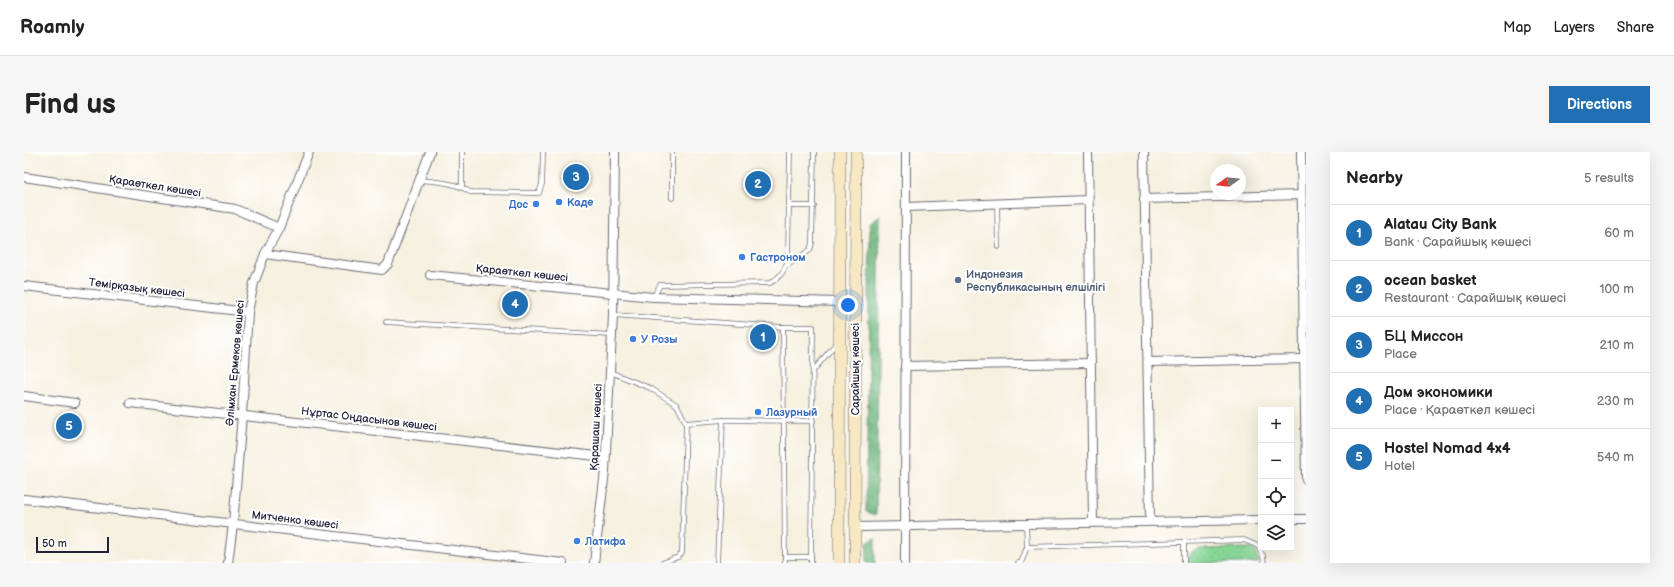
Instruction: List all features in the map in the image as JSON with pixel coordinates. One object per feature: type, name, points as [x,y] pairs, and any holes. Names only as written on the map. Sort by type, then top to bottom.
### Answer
[{"type":"main road","points":[[841,152],[846,162],[843,227],[844,261],[845,264],[856,266]]},
{"type":"main road","name":"Сарайшық көшесі","points":[[839,563],[839,302],[841,152]]},
{"type":"main road","name":"Сарайшық көшесі","points":[[855,563],[856,152]]},
{"type":"main road","points":[[839,302],[848,305],[850,308],[851,437],[856,450]]},
{"type":"street","name":"Әлімхан Ермеков көшесі","points":[[228,563],[233,524],[242,415],[248,312],[254,283],[265,254],[279,228],[309,152]]},
{"type":"street","points":[[265,254],[382,270],[388,264],[421,180],[430,152]]},
{"type":"street","name":"Қарашаш көшесі","points":[[594,563],[605,471],[612,335],[615,152]]},
{"type":"street","points":[[905,563],[906,152]]},
{"type":"street","points":[[1088,152],[1093,522]]},
{"type":"street","points":[[1144,152],[1150,521]]},
{"type":"street","points":[[1301,152],[1306,479]]},
{"type":"street","name":"Қараөткел көшесі","points":[[24,177],[235,209],[279,228]]},
{"type":"street","points":[[1144,199],[1301,196]]},
{"type":"street","points":[[906,207],[1088,200]]},
{"type":"street","name":"Қараөткел көшесі","points":[[430,275],[654,297],[839,302]]},
{"type":"street","name":"Темірқазық көшесі","points":[[24,286],[248,312]]},
{"type":"street","points":[[1148,362],[1304,359]]},
{"type":"street","points":[[905,366],[1091,363]]},
{"type":"street","points":[[24,396],[75,403]]},
{"type":"street","name":"Нұртас Оңдасынов көшесі","points":[[130,403],[605,457]]},
{"type":"street","name":"Митченко көшесі","points":[[24,499],[563,563]]},
{"type":"street","points":[[1294,519],[1306,519]]},
{"type":"street","points":[[855,527],[1258,520]]},
{"type":"lane","points":[[462,152],[462,186]]},
{"type":"lane","points":[[421,180],[454,184],[462,186],[470,192],[539,193],[542,184],[543,152]]},
{"type":"lane","points":[[672,152],[672,198]]},
{"type":"lane","points":[[787,266],[790,206],[790,152]]},
{"type":"lane","points":[[654,297],[660,285],[770,283],[777,279],[787,266],[810,250],[812,243],[814,206],[814,152]]},
{"type":"lane","points":[[997,204],[998,247]]},
{"type":"lane","points":[[790,206],[814,206]]},
{"type":"lane","points":[[613,315],[783,327],[813,327],[811,563]]},
{"type":"lane","points":[[386,322],[612,335]]},
{"type":"lane","points":[[783,327],[785,563]]},
{"type":"lane","points":[[813,371],[839,339]]},
{"type":"lane","points":[[610,372],[650,388],[677,405],[686,423],[682,553],[678,557],[662,563]]},
{"type":"lane","points":[[686,423],[723,420],[813,421]]},
{"type":"lane","points":[[717,563],[723,420]]},
{"type":"lane","points":[[1018,563],[1021,563],[1027,547],[1026,524]]},
{"type":"lane","points":[[1027,547],[1244,540],[1258,546],[1264,556],[1264,563]]},
{"type":"lane","points":[[1184,542],[1184,563]]},
{"type":"lane","points":[[785,557],[811,557]]},
{"type":"green space","points":[[880,216],[876,515],[866,512],[870,224]]},
{"type":"green space","points":[[875,538],[875,563],[866,563],[867,543]]},
{"type":"green space","points":[[1248,548],[1256,553],[1258,563],[1187,563],[1187,559],[1192,552],[1199,549]]},
{"type":"place","name":"БЦ Миссон","points":[[576,177]]},
{"type":"place","name":"ocean basket","points":[[758,184]]},
{"type":"place","name":"Каде","points":[[559,202]]},
{"type":"place","name":"Дос","points":[[536,204]]},
{"type":"place","name":"Гастроном","points":[[742,257]]},
{"type":"place","name":"Индонезия Республикасының елшілігі","points":[[958,280]]},
{"type":"place","name":"Дом экономики","points":[[515,304]]},
{"type":"place","name":"Alatau City Bank","points":[[763,337]]},
{"type":"place","name":"У Розы","points":[[633,339]]},
{"type":"place","name":"Лазурный","points":[[758,412]]},
{"type":"place","name":"Hostel Nomad 4x4","points":[[69,426]]},
{"type":"place","name":"Латифа","points":[[577,541]]}]
